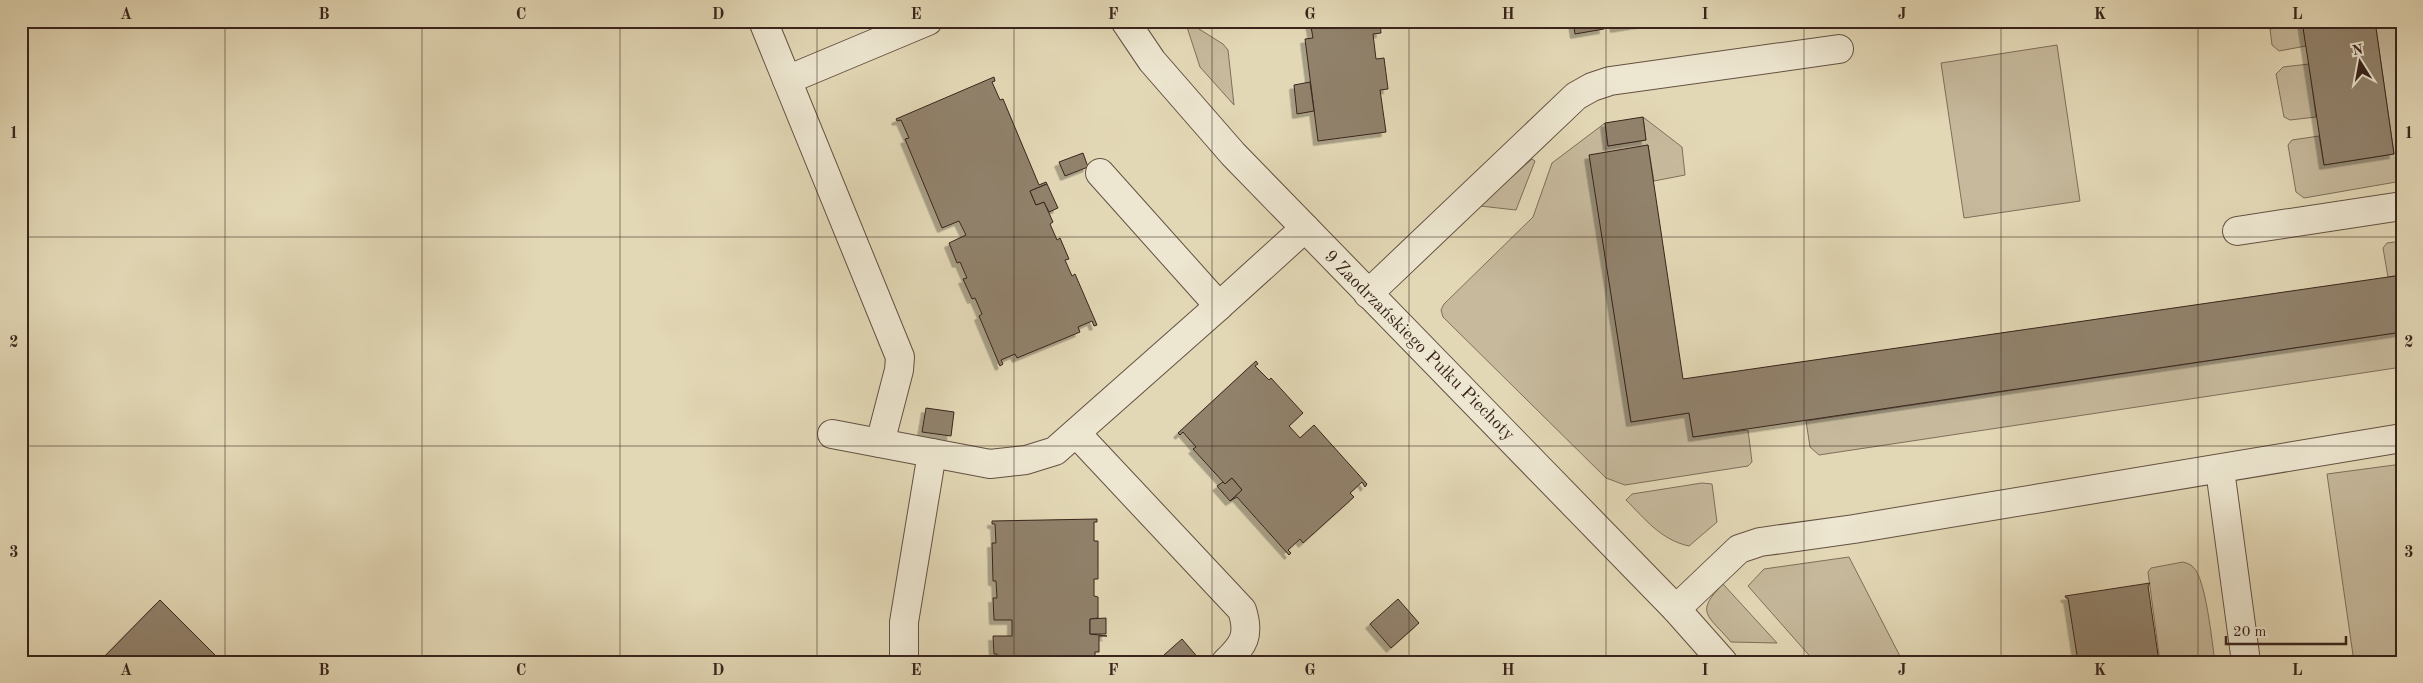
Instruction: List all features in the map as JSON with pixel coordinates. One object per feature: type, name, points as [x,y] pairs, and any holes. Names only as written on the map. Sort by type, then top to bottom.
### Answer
[{"type":"street","points":[[763,21],[900,357],[899,370],[880,443]]},
{"type":"street","points":[[787,80],[928,21]]},
{"type":"street","name":"9 Zaodrzańskiego Pułku Piechoty","points":[[1125,21],[1152,61],[1205,123],[1368,294],[1676,608],[1723,662]]},
{"type":"street","points":[[1368,294],[1576,96],[1592,86],[1610,81],[1839,49]]},
{"type":"street","points":[[1100,173],[1218,306]]},
{"type":"street","points":[[2237,231],[2402,206]]},
{"type":"street","points":[[832,434],[990,464],[1026,460],[1055,451],[1305,228]]},
{"type":"street","points":[[1076,433],[1242,610],[1246,629],[1244,639],[1240,649],[1226,662]]},
{"type":"street","points":[[1676,608],[1739,549],[1760,542],[1854,529],[2220,470],[2402,438]]},
{"type":"street","points":[[904,662],[904,622],[932,453]]},
{"type":"street","points":[[2220,470],[2246,662]]},
{"type":"shaded area","points":[[1185,21],[1198,21],[1199,29],[1223,44],[1228,50],[1234,105],[1200,67]]},
{"type":"shaded area","points":[[2284,21],[2302,21],[2306,46],[2279,51],[2272,45],[2270,29],[2285,27]]},
{"type":"shaded area","points":[[2375,21],[2402,21],[2402,181],[2304,198],[2296,192],[2288,145],[2292,140],[2319,136],[2324,165],[2394,154]]},
{"type":"shaded area","points":[[2057,45],[2080,201],[1964,218],[1941,63]]},
{"type":"shaded area","points":[[2309,64],[2316,117],[2290,120],[2284,117],[2276,74],[2283,67]]},
{"type":"shaded area","points":[[1643,117],[1682,147],[1685,175],[1654,181],[1648,145],[1590,156],[1631,422],[1689,413],[1693,437],[1748,430],[1752,462],[1748,466],[1625,485],[1606,478],[1443,317],[1441,310],[1444,304],[1533,217],[1552,163],[1605,123],[1608,146],[1646,140]]},
{"type":"shaded area","points":[[1532,159],[1535,161],[1516,210],[1480,206]]},
{"type":"shaded area","points":[[2402,241],[2402,275],[2388,277],[2383,248],[2387,243]]},
{"type":"shaded area","points":[[2402,332],[2402,367],[1819,455],[1810,447],[1806,421]]},
{"type":"shaded area","points":[[2402,464],[2402,662],[2354,662],[2327,474]]},
{"type":"shaded area","points":[[1702,483],[1712,484],[1717,522],[1689,546],[1662,534],[1626,500],[1632,494]]},
{"type":"shaded area","points":[[1849,557],[1903,662],[1815,662],[1748,586],[1764,569]]},
{"type":"shaded area","points":[[2183,562],[2193,567],[2198,573],[2202,584],[2215,662],[2160,662],[2148,572],[2151,568]]},
{"type":"shaded area","points":[[1723,584],[1777,643],[1731,642],[1716,626],[1708,614],[1707,608],[1714,594]]},
{"type":"building","points":[[1310,21],[1380,21],[1381,33],[1373,34],[1376,59],[1384,58],[1388,89],[1380,90],[1386,132],[1318,141],[1305,39],[1313,38]]},
{"type":"building","points":[[1573,21],[1603,21],[1604,29],[1575,34]]},
{"type":"building","points":[[1614,21],[1659,21],[1615,28]]},
{"type":"building","points":[[2302,21],[2375,21],[2394,154],[2324,165]]},
{"type":"building","points":[[994,77],[995,81],[992,82],[1000,100],[1003,99],[1039,185],[1046,182],[1047,184],[1030,191],[1036,205],[1044,202],[1053,222],[1050,224],[1057,240],[1060,238],[1069,259],[1065,260],[1072,276],[1075,274],[1097,325],[1094,326],[1092,321],[1078,327],[1080,332],[1017,358],[1015,354],[1001,360],[1003,364],[1000,366],[979,316],[982,314],[975,298],[972,299],[963,279],[967,278],[960,262],[957,263],[949,243],[966,235],[959,221],[942,228],[905,139],[909,138],[901,120],[897,121],[896,119]]},
{"type":"building","points":[[1310,82],[1314,111],[1297,114],[1294,85]]},
{"type":"building","points":[[1643,117],[1646,140],[1608,146],[1605,123]]},
{"type":"building","points":[[1648,145],[1683,379],[2402,275],[2402,332],[1693,437],[1689,413],[1631,422],[1589,155]]},
{"type":"building","points":[[1083,153],[1088,167],[1065,176],[1059,162]]},
{"type":"building","points":[[1047,184],[1058,208],[1049,212],[1044,202],[1036,205],[1030,191]]},
{"type":"building","points":[[1256,361],[1258,364],[1255,366],[1269,380],[1271,378],[1303,413],[1289,426],[1300,438],[1314,425],[1367,484],[1365,487],[1362,482],[1350,493],[1354,497],[1303,543],[1300,539],[1288,550],[1291,553],[1289,555],[1237,497],[1230,501],[1242,490],[1232,478],[1225,484],[1193,449],[1196,447],[1183,432],[1180,435],[1178,433]]},
{"type":"building","points":[[926,408],[954,412],[951,436],[922,432]]},
{"type":"building","points":[[1232,478],[1242,490],[1230,501],[1217,486],[1223,482],[1225,484]]},
{"type":"building","points":[[1097,519],[1097,522],[1094,522],[1094,541],[1098,541],[1098,579],[1094,579],[1094,596],[1098,597],[1098,618],[1090,619],[1090,634],[1107,636],[1099,636],[1099,652],[1095,652],[1095,662],[997,662],[997,654],[994,654],[993,636],[1012,636],[1012,620],[994,620],[993,598],[997,598],[996,581],[993,581],[992,543],[996,543],[995,524],[992,524],[992,521]]},
{"type":"building","points":[[2150,583],[2148,586],[2159,662],[2078,662],[2068,598],[2065,596]]},
{"type":"building","points":[[1398,599],[1419,623],[1391,648],[1370,624]]},
{"type":"building","points":[[160,600],[222,662],[99,662]]},
{"type":"building","points":[[1106,618],[1106,634],[1090,634],[1090,619]]},
{"type":"building","points":[[1182,639],[1200,660],[1199,662],[1170,662],[1164,655]]}]
